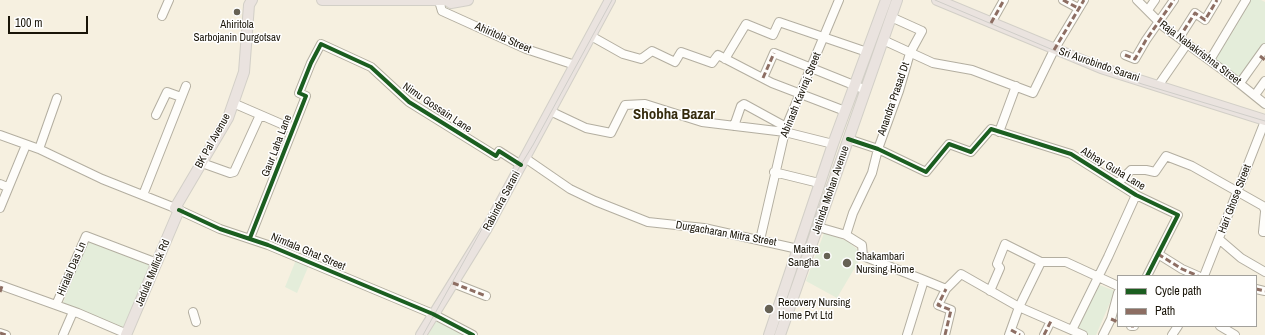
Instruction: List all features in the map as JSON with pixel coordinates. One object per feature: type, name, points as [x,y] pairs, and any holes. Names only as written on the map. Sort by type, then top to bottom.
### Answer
[{"type":"main road","name":"BK Pal Avenue","points":[[177,209],[228,118],[244,72],[250,0]]},
{"type":"main road","points":[[322,0],[444,1],[452,3],[468,0]]},
{"type":"main road","name":"Rabindra Sarani","points":[[421,335],[487,228],[610,0]]},
{"type":"main road","points":[[769,335],[819,183],[886,0]]},
{"type":"main road","name":"Jatinda Mohan Avenue","points":[[780,335],[897,0]]},
{"type":"main road","name":"Sri Aurobindo Sarani","points":[[937,0],[1054,50],[1101,68],[1265,120]]},
{"type":"main road","name":"Jadula Mullick Rd","points":[[126,334],[157,263],[177,209]]},
{"type":"street","points":[[162,16],[169,0]]},
{"type":"street","name":"Abinash Kaviraj Street","points":[[760,240],[774,172],[785,130],[812,69],[839,0]]},
{"type":"street","points":[[991,23],[1004,0]]},
{"type":"street","points":[[1064,0],[1078,8]]},
{"type":"street","points":[[883,40],[932,63],[972,70],[1033,93],[1054,50],[1084,0]]},
{"type":"street","name":"Raja Nabakrishna Street","points":[[1137,0],[1159,22],[1240,83],[1265,104]]},
{"type":"street","points":[[1148,10],[1155,0]]},
{"type":"street","points":[[1125,55],[1135,59],[1174,0]]},
{"type":"street","points":[[1179,38],[1195,13],[1205,20],[1217,0]]},
{"type":"street","points":[[1210,60],[1246,0]]},
{"type":"street","name":"Ahiritola Street","points":[[444,1],[442,11],[526,49],[575,65]]},
{"type":"street","name":"Anandra Prasad Dt","points":[[846,236],[853,213],[872,173],[878,148],[899,91],[910,53],[922,31],[891,17]]},
{"type":"street","points":[[725,59],[746,24],[773,35],[779,22],[867,52]]},
{"type":"street","points":[[590,36],[623,54],[641,59],[652,51],[674,62],[681,52],[712,63],[718,55],[763,78],[845,111]]},
{"type":"street","name":"Nimu Gossain Lane","points":[[311,63],[321,44],[363,62],[371,67],[409,102],[496,156],[499,152],[523,161]]},
{"type":"street","points":[[1158,86],[1187,44]]},
{"type":"street","points":[[763,78],[774,53],[866,90]]},
{"type":"street","points":[[1240,83],[1263,55]]},
{"type":"street","name":"Gaur Laha Lane","points":[[250,238],[306,96],[299,93],[311,63]]},
{"type":"street","points":[[1255,95],[1265,81]]},
{"type":"street","points":[[142,195],[186,86]]},
{"type":"street","points":[[999,132],[1016,86]]},
{"type":"street","points":[[156,115],[167,92],[181,98]]},
{"type":"street","points":[[39,149],[57,98]]},
{"type":"street","points":[[233,103],[293,129]]},
{"type":"street","points":[[550,111],[586,128],[611,133],[625,105],[645,104],[702,122],[785,130],[833,144]]},
{"type":"street","points":[[734,126],[741,106],[744,104],[785,130]]},
{"type":"street","points":[[202,163],[230,173],[234,172],[260,115]]},
{"type":"street","name":"Hari Ghose Street","points":[[1204,275],[1220,240],[1265,120]]},
{"type":"street","name":"Abhay Guha Lane","points":[[878,148],[926,172],[949,144],[971,152],[991,129],[1071,154],[1136,195],[1178,215],[1158,254]]},
{"type":"street","name":"Nimtala Ghat Street","points":[[0,135],[39,149],[102,179],[177,209],[220,229],[245,238],[250,238],[433,314],[473,335]]},
{"type":"street","points":[[848,139],[878,148]]},
{"type":"street","points":[[0,208],[4,185],[26,144]]},
{"type":"street","points":[[1118,183],[1131,170],[1146,170],[1155,172],[1166,156],[1192,166],[1263,206],[1265,211],[1263,232],[1265,232]]},
{"type":"street","name":"Durgacharan Mitra Street","points":[[523,161],[570,189],[594,201],[648,222],[704,228],[798,249]]},
{"type":"street","points":[[774,172],[819,183]]},
{"type":"street","points":[[1072,330],[1136,195]]},
{"type":"street","points":[[818,227],[846,236],[862,245],[863,256],[946,289]]},
{"type":"street","name":"Hiralal Das Ln","points":[[56,305],[86,236],[157,263]]},
{"type":"street","points":[[1220,240],[1241,258],[1265,272]]},
{"type":"street","points":[[990,291],[1000,268],[997,264],[1005,244],[1041,262],[1066,262],[1117,286]]},
{"type":"street","points":[[1148,275],[1158,254],[1182,269],[1196,275]]},
{"type":"street","points":[[1020,335],[1010,333],[1019,307],[1041,262]]},
{"type":"street","points":[[945,335],[951,310],[938,305],[946,289],[960,274],[1019,307],[1082,335]]},
{"type":"street","points":[[907,335],[924,280]]},
{"type":"street","points":[[453,283],[486,296]]},
{"type":"street","points":[[1,288],[56,305],[126,334]]},
{"type":"street","points":[[1103,335],[1114,320],[1117,300]]},
{"type":"street","points":[[63,335],[74,312]]},
{"type":"street","points":[[1044,335],[1051,321]]},
{"type":"street","points":[[1222,327],[1235,335]]},
{"type":"street","points":[[0,333],[6,335]]},
{"type":"green space","points":[[1250,0],[1261,0],[1265,2],[1265,46],[1241,80],[1214,59],[1241,10]]},
{"type":"green space","points":[[91,233],[151,261],[124,330],[63,303]]},
{"type":"green space","points":[[824,233],[847,241],[857,249],[860,259],[837,298],[806,281]]},
{"type":"green space","points":[[296,260],[309,265],[297,293],[285,287]]},
{"type":"green space","points":[[1097,284],[1115,291],[1096,335],[1087,335],[1073,329]]},
{"type":"green space","points":[[437,320],[467,335],[428,335]]},
{"type":"tram line","points":[[423,335],[483,227],[533,145],[612,0]]},
{"type":"tram line","points":[[935,0],[1072,58],[1142,84],[1265,121]]},
{"type":"marked path","points":[[991,23],[1004,0]]},
{"type":"marked path","points":[[1063,0],[1078,8]]},
{"type":"marked path","points":[[1054,50],[1084,0]]},
{"type":"marked path","points":[[1125,55],[1135,59],[1146,40],[1174,0]]},
{"type":"marked path","points":[[1179,38],[1195,13],[1205,20],[1217,0]]},
{"type":"marked path","points":[[763,78],[774,53]]},
{"type":"marked path","points":[[1260,56],[1265,60]]},
{"type":"marked path","points":[[1158,254],[1182,269],[1196,275]]},
{"type":"marked path","points":[[453,283],[486,296]]},
{"type":"marked path","points":[[0,292],[2,286]]},
{"type":"marked path","points":[[945,335],[951,310],[938,305],[946,289]]},
{"type":"marked path","points":[[1257,289],[1265,291]]},
{"type":"marked path","points":[[1111,319],[1117,322]]},
{"type":"marked path","points":[[1044,335],[1051,321]]},
{"type":"marked path","points":[[1011,330],[1020,335]]},
{"type":"marked path","points":[[0,333],[6,335]]},
{"type":"cycle path","points":[[250,238],[306,96],[299,93],[311,63],[321,44],[371,67],[409,102],[496,156],[499,151],[521,165]]},
{"type":"cycle path","points":[[848,139],[878,149],[926,172],[949,144],[971,152],[991,129],[1071,154],[1136,195],[1178,215],[1148,275]]},
{"type":"cycle path","points":[[179,210],[220,229],[268,245],[433,314],[473,335]]},
{"type":"place","name":"Ahiritola Sarbojanin Durgotsav","points":[[237,12]]},
{"type":"place","name":"Maitra Sangha","points":[[827,256]]},
{"type":"place","name":"Shakambari Nursing Home","points":[[847,263]]},
{"type":"place","name":"Recovery Nursing Home Pvt Ltd","points":[[769,309]]},
{"type":"district","name":"Shobha Bazar","points":[[674,115]]}]
